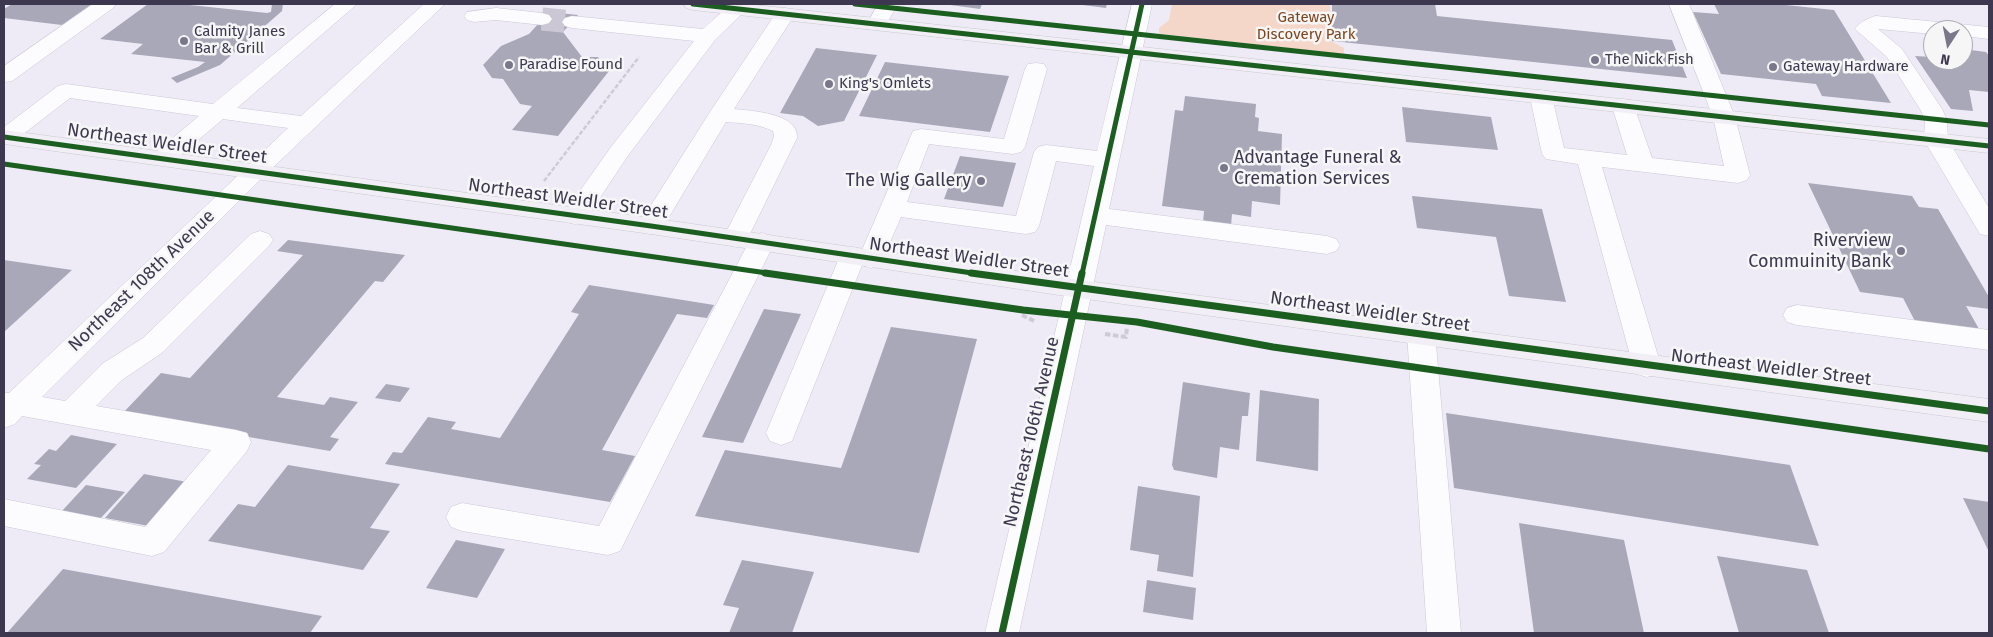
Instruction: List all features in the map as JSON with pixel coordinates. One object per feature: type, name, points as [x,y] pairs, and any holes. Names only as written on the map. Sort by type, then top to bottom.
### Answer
[{"type":"main road","points":[[693,4],[740,6],[785,14],[1989,146]]},
{"type":"main road","name":"Northeast Weidler Street","points":[[4,137],[651,226],[1079,289],[1421,333],[1647,366],[1989,411]]},
{"type":"street","points":[[8,70],[106,4]]},
{"type":"street","points":[[163,158],[347,4]]},
{"type":"street","name":"Northeast 108th Avenue","points":[[8,408],[256,171],[436,4]]},
{"type":"street","points":[[877,24],[888,4]]},
{"type":"street","name":"Northeast 106th Avenue","points":[[1002,633],[1142,4]]},
{"type":"street","points":[[1541,97],[1554,154],[1738,176],[1724,117],[1679,4]]},
{"type":"street","points":[[575,216],[619,152],[708,36],[740,6]]},
{"type":"street","points":[[474,16],[496,14],[542,19]]},
{"type":"street","points":[[651,226],[719,115],[785,14]]},
{"type":"street","points":[[572,22],[708,36]]},
{"type":"street","points":[[1923,26],[1876,22],[1865,29],[1896,53],[1931,109],[1936,120],[1936,140],[1989,228]]},
{"type":"street","points":[[1973,32],[1987,35]]},
{"type":"street","points":[[1012,147],[1036,69]]},
{"type":"street","points":[[4,137],[66,90],[307,124]]},
{"type":"street","points":[[1623,106],[1642,165]]},
{"type":"street","points":[[462,517],[608,541],[749,240],[786,136],[785,129],[781,124],[719,115]]},
{"type":"street","points":[[780,433],[862,257],[892,208],[921,136],[1107,160]]},
{"type":"street","points":[[892,208],[1026,226],[1046,152]]},
{"type":"street","points":[[1588,158],[1647,366]]},
{"type":"street","points":[[1095,215],[1327,245]]},
{"type":"street","points":[[71,413],[112,372],[153,345],[260,240]]},
{"type":"street","points":[[1797,315],[1989,340]]},
{"type":"street","points":[[1421,333],[1444,633]]},
{"type":"street","points":[[4,514],[152,542],[236,442],[71,413],[8,408]]},
{"type":"path","points":[[541,186],[660,31]]},
{"type":"path","points":[[1013,309],[1128,321]]},
{"type":"path","points":[[1022,315],[1036,322]]},
{"type":"path","points":[[1102,333],[1126,337]]},
{"type":"green space","name":"Gateway Discovery Park","points":[[1172,4],[1330,4],[1331,41],[1344,48],[1344,54],[1159,34],[1159,28],[1169,20]]},
{"type":"building","points":[[12,4],[92,4],[62,25],[4,18],[4,9]]},
{"type":"building","name":"Calmity Janes Bar & Grill","points":[[148,4],[180,4],[267,13],[271,12],[272,4],[283,4],[282,11],[220,65],[177,83],[171,78],[198,67],[205,62],[131,54],[143,44],[100,39]]},
{"type":"building","points":[[943,4],[982,4],[980,9]]},
{"type":"building","points":[[1075,4],[1107,4],[1106,8]]},
{"type":"building","name":"The Nick Fish","points":[[1332,4],[1435,4],[1437,16],[1672,40],[1687,78],[1332,41]]},
{"type":"building","points":[[1714,4],[1776,4],[1834,10],[1891,103],[1822,96],[1816,84],[1721,74],[1693,12],[1719,14]]},
{"type":"building","points":[[549,12],[578,15],[563,32],[582,57],[598,57],[609,71],[558,136],[512,130],[532,106],[520,104],[503,79],[492,78],[483,65],[501,46],[529,34]]},
{"type":"building","name":"King's Omlets","points":[[816,48],[877,55],[844,121],[818,126],[803,116],[780,113]]},
{"type":"building","points":[[1973,50],[1986,52],[1989,56],[1989,92],[1969,90],[1973,111],[1951,109],[1925,70],[1973,70]]},
{"type":"building","points":[[1915,56],[1923,56],[1923,68]]},
{"type":"building","points":[[885,62],[1009,76],[990,132],[859,116]]},
{"type":"building","name":"Advantage Funeral & Cremation Services","points":[[1185,96],[1256,104],[1255,117],[1259,118],[1258,131],[1282,134],[1280,205],[1252,201],[1251,217],[1232,214],[1231,226],[1203,223],[1204,211],[1162,206],[1175,110],[1183,111]]},
{"type":"building","points":[[1402,107],[1491,117],[1498,150],[1406,142]]},
{"type":"building","name":"The Wig Gallery","points":[[960,156],[1016,163],[1003,207],[944,199]]},
{"type":"building","name":"Riverview Commuinity Bank","points":[[1808,183],[1912,196],[1919,207],[1938,209],[1989,297],[1989,309],[1966,306],[1983,336],[1918,327],[1903,298],[1860,292]]},
{"type":"building","points":[[1412,196],[1542,209],[1566,302],[1509,296],[1496,237],[1417,228]]},
{"type":"building","points":[[288,240],[405,255],[383,282],[375,281],[277,397],[324,405],[330,397],[358,402],[330,437],[339,439],[330,451],[121,415],[161,373],[190,378],[303,255],[277,251]]},
{"type":"building","points":[[4,260],[72,270],[4,332]]},
{"type":"building","points":[[589,285],[714,305],[707,318],[677,314],[602,450],[635,456],[610,502],[385,464],[393,452],[402,453],[428,417],[456,422],[451,429],[500,438],[579,314],[571,312]]},
{"type":"building","points":[[764,309],[801,314],[743,443],[702,437]]},
{"type":"building","points":[[891,327],[977,339],[919,553],[695,516],[725,450],[841,468]]},
{"type":"building","points":[[1183,382],[1250,393],[1248,416],[1242,416],[1239,450],[1220,447],[1217,478],[1174,470],[1172,465]]},
{"type":"building","points":[[386,384],[410,388],[400,402],[375,398]]},
{"type":"building","points":[[1260,390],[1319,399],[1318,471],[1256,461]]},
{"type":"building","points":[[1446,413],[1790,465],[1819,546],[1454,488]]},
{"type":"building","points":[[71,435],[117,444],[76,488],[27,479],[41,465],[34,464],[49,449],[56,451]]},
{"type":"building","points":[[288,465],[400,484],[370,528],[390,531],[363,570],[208,541],[238,504],[255,507]]},
{"type":"building","points":[[144,474],[187,482],[149,526],[105,518]]},
{"type":"building","points":[[86,485],[125,492],[100,519],[61,512]]},
{"type":"building","points":[[1138,486],[1200,496],[1193,577],[1157,571],[1159,555],[1130,550]]},
{"type":"building","points":[[1963,498],[1989,502],[1989,552]]},
{"type":"building","points":[[1519,523],[1624,540],[1644,633],[1534,633]]},
{"type":"building","points":[[456,540],[505,549],[477,598],[426,588]]},
{"type":"building","points":[[1717,556],[1807,570],[1829,633],[1739,633]]},
{"type":"building","points":[[742,560],[814,572],[792,633],[729,633],[739,608],[723,605]]},
{"type":"building","points":[[63,569],[322,616],[310,633],[7,633]]},
{"type":"building","points":[[1147,580],[1196,588],[1193,620],[1143,612]]},
{"type":"tunnel","points":[[542,19],[572,22]]},
{"type":"cycle path","points":[[693,4],[1989,146]]},
{"type":"cycle path","points":[[855,4],[1989,125]]},
{"type":"cycle path","points":[[1002,633],[1142,4]]},
{"type":"cycle path","points":[[4,137],[651,226],[1079,289],[1989,411]]},
{"type":"cycle path","points":[[4,164],[1023,310],[1137,322],[1273,347],[1989,449]]},
{"type":"place","name":"Calmity Janes Bar & Grill","points":[[184,41]]},
{"type":"place","name":"The Nick Fish","points":[[1595,60]]},
{"type":"place","name":"Paradise Found","points":[[509,65]]},
{"type":"place","name":"Gateway Hardware","points":[[1773,67]]},
{"type":"place","name":"King's Omlets","points":[[829,84]]},
{"type":"place","name":"Advantage Funeral & Cremation Services","points":[[1224,168]]},
{"type":"place","name":"The Wig Gallery","points":[[981,181]]},
{"type":"place","name":"Riverview Commuinity Bank","points":[[1901,251]]}]
